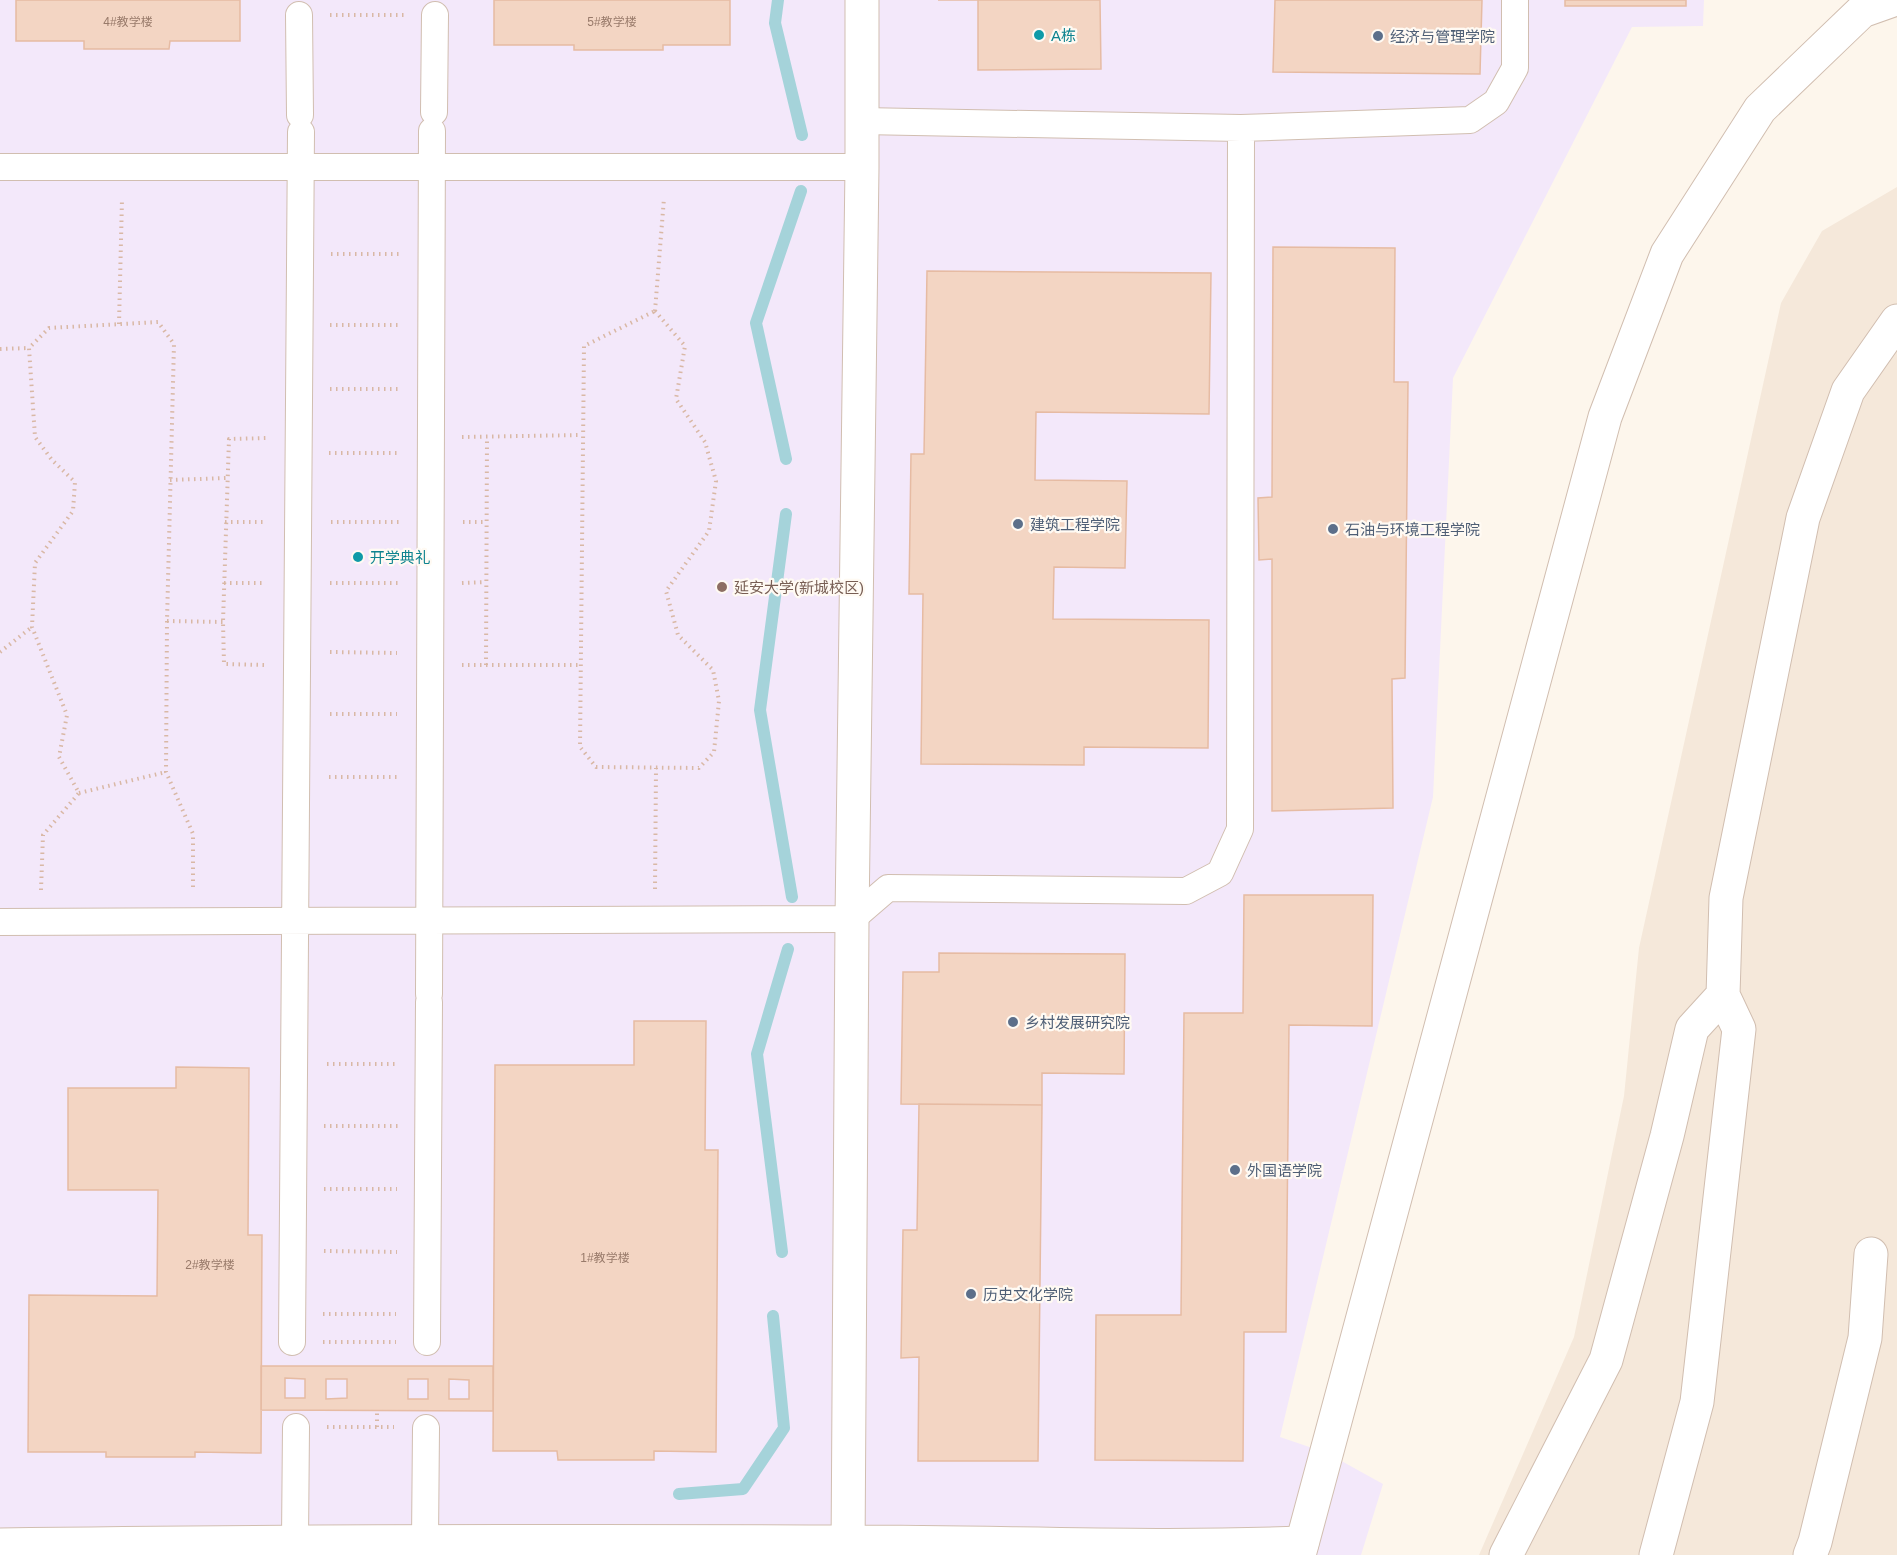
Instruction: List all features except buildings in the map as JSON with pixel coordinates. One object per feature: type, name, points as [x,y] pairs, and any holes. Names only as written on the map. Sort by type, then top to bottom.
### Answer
[{"type":"street","points":[[847,1548],[862,0]]},
{"type":"street","points":[[862,121],[1241,128],[1470,120],[1496,102],[1515,68],[1515,0]]},
{"type":"street","points":[[0,1545],[295,1540],[847,1548],[1223,1546],[1300,1549],[1605,417],[1667,254],[1760,109],[1862,11],[1893,0]]},
{"type":"street","points":[[292,1342],[301,167],[299,15]]},
{"type":"street","points":[[427,1342],[432,167],[435,15]]},
{"type":"street","points":[[0,922],[852,919],[888,888],[1186,891],[1220,873],[1240,829],[1241,128]]},
{"type":"street","points":[[0,167],[862,167]]},
{"type":"street","points":[[1656,1555],[1697,1402],[1739,1029],[1723,994],[1726,898],[1803,518],[1848,391],[1897,321]]},
{"type":"street","points":[[1506,1555],[1606,1360],[1667,1136],[1692,1029],[1723,994]]},
{"type":"street","points":[[1810,1555],[1865,1338],[1871,1254]]},
{"type":"street","points":[[295,1540],[296,1427]]},
{"type":"street","points":[[425,1541],[426,1428]]},
{"type":"path","points":[[299,15],[435,15]]},
{"type":"path","points":[[119,324],[122,167]]},
{"type":"path","points":[[655,311],[584,346],[580,747],[596,767],[699,768],[714,752],[719,701],[713,670],[678,635],[666,591],[709,531],[716,481],[705,442],[676,399],[685,346],[655,311],[666,167]]},
{"type":"path","points":[[300,254],[432,254]]},
{"type":"path","points":[[0,349],[29,348],[49,328],[158,322],[174,344],[167,621],[166,772],[193,834],[194,921]]},
{"type":"path","points":[[299,325],[432,325]]},
{"type":"path","points":[[29,348],[35,437],[52,460],[75,482],[73,511],[35,563],[32,627],[67,715],[59,757],[79,793]]},
{"type":"path","points":[[299,390],[431,389]]},
{"type":"path","points":[[581,665],[451,665],[430,653],[296,652],[280,665],[224,664],[223,622],[229,439],[282,437],[298,453],[431,453],[451,437],[582,435]]},
{"type":"path","points":[[486,665],[487,438]]},
{"type":"path","points":[[170,480],[227,478]]},
{"type":"path","points":[[225,522],[487,522]]},
{"type":"path","points":[[224,583],[486,582]]},
{"type":"path","points":[[167,621],[223,622]]},
{"type":"path","points":[[0,652],[32,627]]},
{"type":"path","points":[[296,714],[430,714]]},
{"type":"path","points":[[655,920],[656,768]]},
{"type":"path","points":[[40,921],[43,835],[79,793],[166,772]]},
{"type":"path","points":[[296,777],[430,777]]},
{"type":"path","points":[[294,1064],[429,1064]]},
{"type":"path","points":[[294,1126],[428,1126]]},
{"type":"path","points":[[293,1189],[428,1189]]},
{"type":"path","points":[[293,1251],[428,1252]]},
{"type":"path","points":[[292,1314],[428,1314]]},
{"type":"path","points":[[292,1342],[427,1342]]},
{"type":"path","points":[[377,1410],[377,1427]]},
{"type":"path","points":[[296,1427],[426,1428]]},
{"type":"shaded area","name":"延安大学(新城校区)","points":[[0,0],[1704,0],[1703,26],[1632,27],[1453,378],[1433,797],[1280,1437],[1327,1453],[1383,1484],[1361,1555],[0,1555]]},
{"type":"shaded area","points":[[1897,187],[1897,1555],[1479,1555],[1574,1337],[1624,1096],[1639,948],[1781,303],[1822,231]]},
{"type":"waterway","points":[[778,0],[775,23],[802,135]]},
{"type":"waterway","points":[[786,459],[756,323],[801,191]]},
{"type":"waterway","points":[[786,514],[760,710],[792,897]]},
{"type":"waterway","points":[[782,1252],[757,1054],[788,949]]},
{"type":"waterway","points":[[679,1494],[743,1489],[784,1428],[773,1316]]},
{"type":"place","name":"A栋","points":[[1039,35]]},
{"type":"place","name":"经济与管理学院","points":[[1378,36]]},
{"type":"place","name":"建筑工程学院","points":[[1018,524]]},
{"type":"place","name":"石油与环境工程学院","points":[[1333,529]]},
{"type":"place","name":"开学典礼","points":[[358,557]]},
{"type":"place","name":"延安大学(新城校区)","points":[[722,587]]},
{"type":"place","name":"乡村发展研究院","points":[[1013,1022]]},
{"type":"place","name":"外国语学院","points":[[1235,1170]]},
{"type":"place","name":"历史文化学院","points":[[971,1294]]}]
